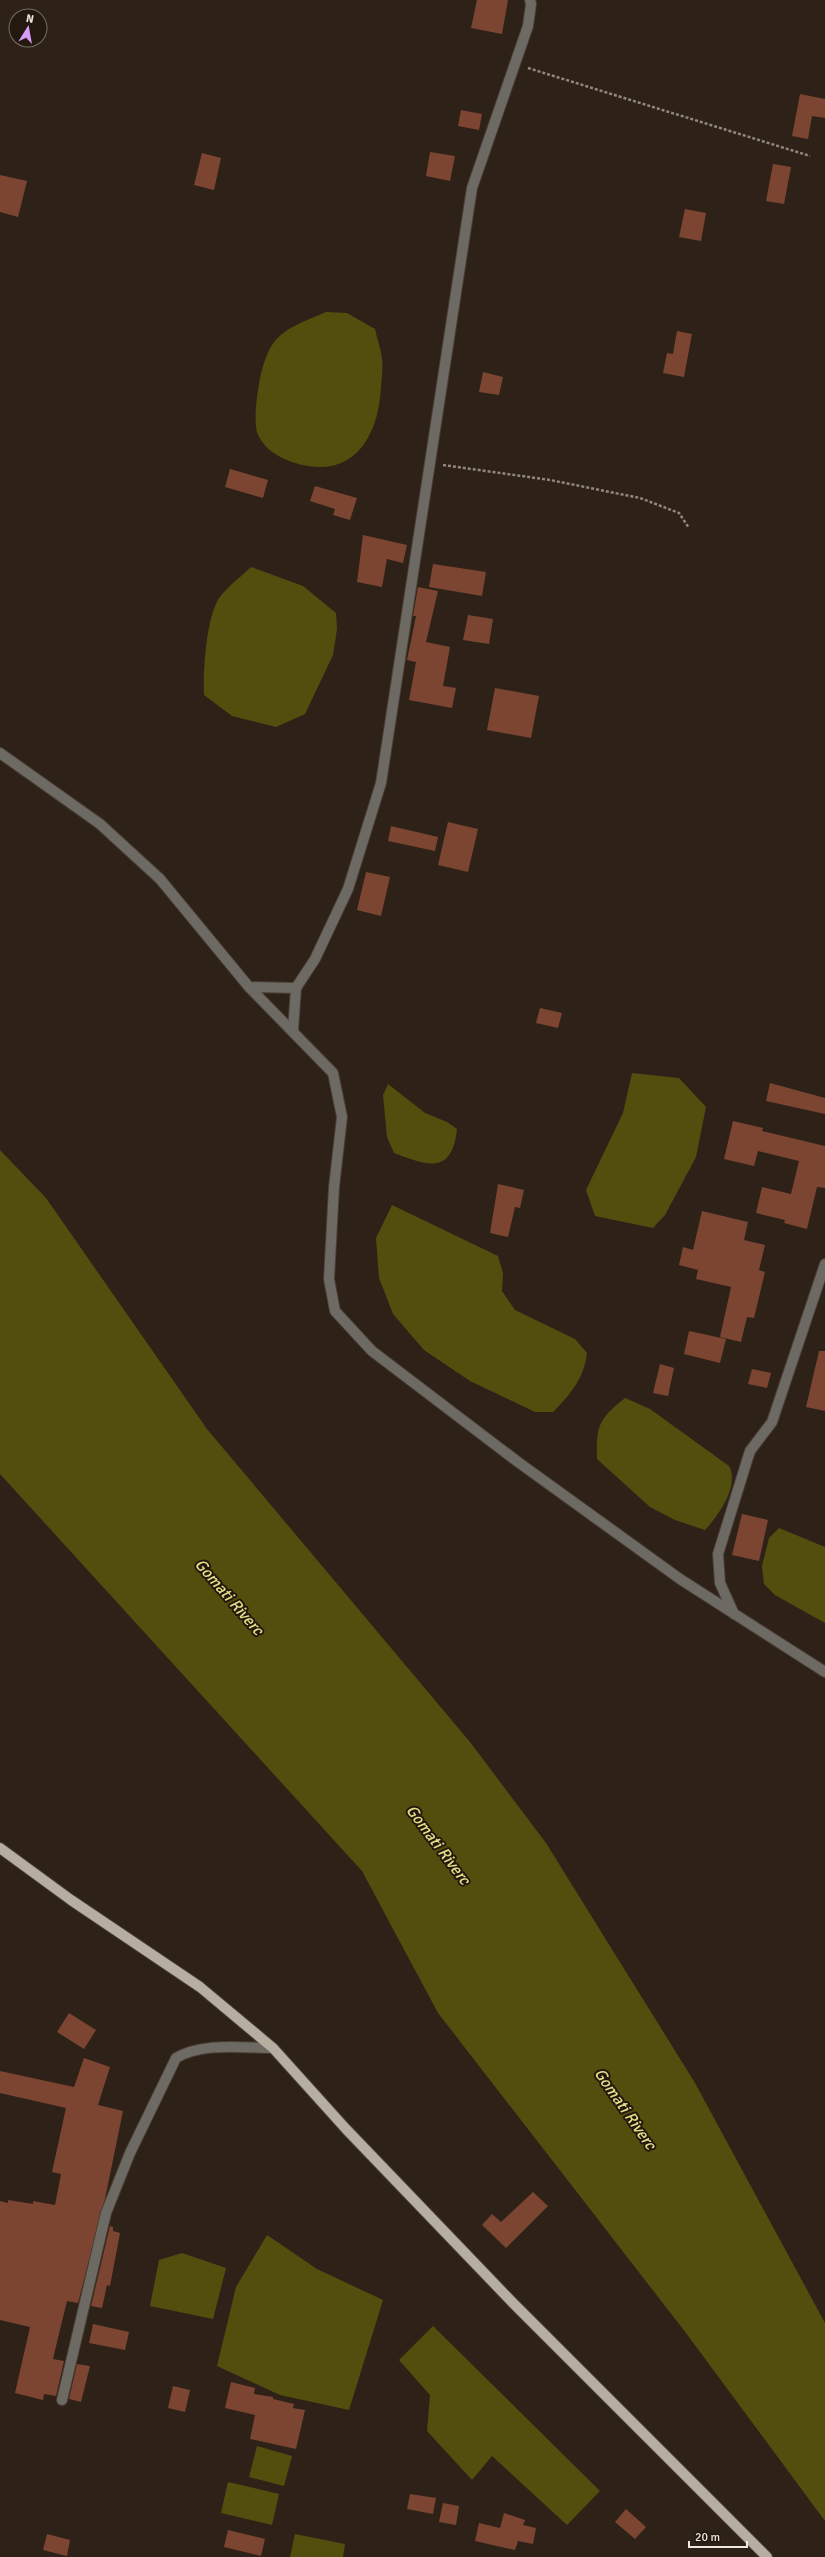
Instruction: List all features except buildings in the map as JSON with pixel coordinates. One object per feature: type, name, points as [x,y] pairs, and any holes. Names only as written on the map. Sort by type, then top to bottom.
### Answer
[{"type":"main road","points":[[0,1848],[71,1900],[200,1988],[273,2048],[346,2129],[513,2303],[767,2557]]},
{"type":"street","points":[[293,1031],[296,988],[315,959],[348,889],[381,783],[472,188],[528,26],[531,4],[530,0]]},
{"type":"street","points":[[0,753],[100,824],[160,879],[249,987],[333,1073],[342,1117],[334,1187],[329,1279],[335,1311],[372,1351],[437,1401],[680,1579],[825,1672]]},
{"type":"street","points":[[249,987],[296,988]]},
{"type":"street","points":[[734,1614],[720,1583],[718,1554],[750,1451],[772,1422],[825,1264]]},
{"type":"street","points":[[62,2400],[106,2213],[130,2153],[176,2058],[188,2051],[218,2048],[273,2048]]},
{"type":"path","points":[[515,64],[810,156]]},
{"type":"path","points":[[430,463],[550,480],[640,498],[679,512],[689,528]]},
{"type":"water","points":[[326,312],[347,313],[375,329],[381,355],[382,376],[379,405],[375,422],[368,438],[359,450],[347,460],[333,466],[315,467],[289,461],[279,456],[265,445],[258,435],[256,424],[257,395],[267,354],[279,336],[298,324]]},
{"type":"water","points":[[251,567],[303,586],[336,613],[337,629],[333,655],[305,714],[276,727],[232,716],[204,695],[206,646],[214,609],[218,600],[225,591]]},
{"type":"water","points":[[632,1073],[679,1078],[706,1107],[696,1157],[665,1215],[653,1228],[595,1216],[586,1190],[623,1113]]},
{"type":"water","points":[[388,1084],[425,1113],[447,1122],[457,1129],[450,1154],[444,1160],[436,1163],[428,1163],[394,1153],[387,1137],[383,1095]]},
{"type":"water","name":"Gomati Riverc","points":[[0,1150],[46,1198],[207,1429],[470,1742],[546,1843],[695,2083],[825,2323],[825,2521],[686,2333],[438,2013],[362,1871],[0,1474]]},
{"type":"water","points":[[392,1205],[498,1256],[503,1273],[502,1291],[515,1310],[575,1339],[587,1353],[583,1370],[576,1385],[553,1412],[535,1412],[470,1381],[424,1350],[393,1314],[379,1278],[376,1238]]},
{"type":"water","points":[[625,1398],[650,1409],[729,1466],[732,1474],[730,1491],[716,1517],[705,1530],[675,1520],[650,1507],[597,1459],[597,1438],[601,1424],[604,1418]]},
{"type":"water","points":[[779,1528],[825,1547],[825,1623],[775,1595],[764,1584],[762,1566],[769,1538]]},
{"type":"water","points":[[267,2235],[317,2269],[383,2300],[349,2410],[280,2395],[217,2366],[236,2287]]},
{"type":"water","points":[[182,2253],[226,2268],[213,2319],[150,2306],[159,2260]]},
{"type":"water","points":[[433,2326],[600,2491],[567,2525],[492,2456],[472,2480],[427,2431],[430,2395],[399,2360]]},
{"type":"water","points":[[257,2446],[292,2456],[284,2486],[249,2477]]},
{"type":"water","points":[[228,2482],[279,2494],[272,2525],[221,2513]]},
{"type":"water","points":[[295,2534],[345,2544],[343,2557],[290,2557]]}]
